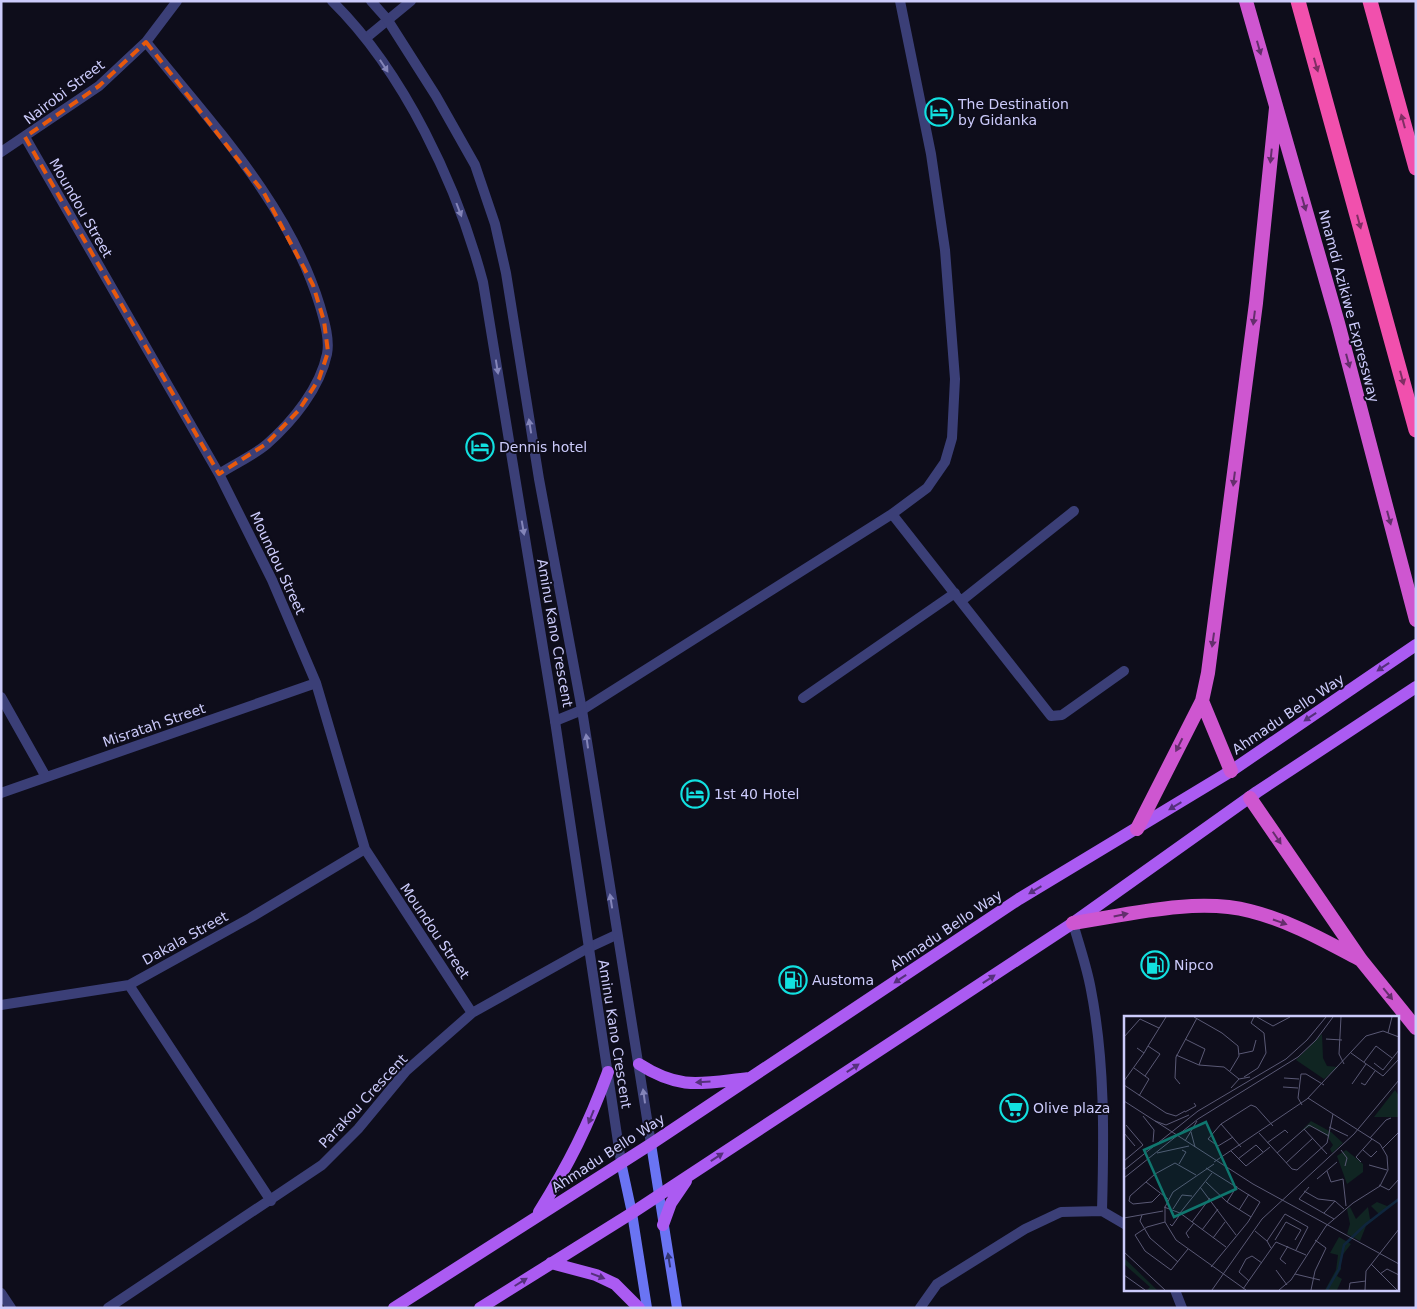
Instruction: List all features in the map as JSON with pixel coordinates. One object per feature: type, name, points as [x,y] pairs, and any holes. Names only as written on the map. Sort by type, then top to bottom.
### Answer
[{"type":"highway","name":"Nnamdi Azikiwe Expressway","points":[[1246,1],[1338,322],[1416,620]]},
{"type":"highway","points":[[1298,1],[1416,430]]},
{"type":"highway","points":[[1370,1],[1416,168]]},
{"type":"highway","points":[[1137,829],[1202,702],[1218,606],[1254,323],[1276,108]]},
{"type":"highway","points":[[1202,702],[1231,771]]},
{"type":"highway","points":[[1250,798],[1361,960],[1416,1028]]},
{"type":"highway","points":[[1072,923],[1147,910],[1203,906],[1249,911],[1304,930],[1361,960]]},
{"type":"main road","name":"Ahmadu Bello Way","points":[[394,1308],[651,1144],[1019,899],[1231,771],[1416,645]]},
{"type":"main road","points":[[480,1308],[632,1213],[1072,923],[1250,798],[1416,687]]},
{"type":"main road","points":[[639,1064],[657,1076],[676,1082],[699,1083],[751,1078]]},
{"type":"main road","points":[[536,1217],[571,1160],[590,1122],[608,1072]]},
{"type":"main road","points":[[651,1144],[677,1308]]},
{"type":"main road","name":"Aminu Kano Crescent","points":[[621,1162],[632,1213],[647,1308]]},
{"type":"main road","points":[[663,1225],[671,1203],[689,1175]]},
{"type":"main road","points":[[551,1263],[596,1275],[615,1284],[639,1308]]},
{"type":"street","name":"Nairobi Street","points":[[1,152],[99,86],[146,42],[176,1]]},
{"type":"street","name":"Aminu Kano Crescent","points":[[332,1],[366,38],[410,107],[444,171],[474,247],[483,282],[555,721],[621,1162]]},
{"type":"street","points":[[371,1],[387,19],[436,96],[475,165],[495,224],[506,273],[539,479],[582,710],[616,935],[651,1144]]},
{"type":"street","points":[[366,38],[411,1]]},
{"type":"street","points":[[555,721],[582,710],[892,514],[927,488],[945,462],[952,438],[955,379],[946,250],[932,154],[900,1]]},
{"type":"street","points":[[146,42],[264,193],[292,240],[314,285],[324,321],[328,352],[319,379],[299,410],[266,444],[219,474]]},
{"type":"street","name":"Moundou Street","points":[[25,137],[219,474],[272,580],[316,683],[364,850],[472,1013]]},
{"type":"street","points":[[803,698],[958,597],[1074,512]]},
{"type":"street","points":[[892,514],[1053,718],[1062,715],[1124,670]]},
{"type":"street","name":"Misratah Street","points":[[1,793],[316,683]]},
{"type":"street","points":[[1,697],[46,777]]},
{"type":"street","name":"Dakala Street","points":[[1,1005],[129,985],[250,918],[364,850]]},
{"type":"street","points":[[1072,923],[1091,989],[1098,1045],[1104,1136],[1102,1211]]},
{"type":"street","name":"Parakou Crescent","points":[[108,1308],[322,1166],[358,1129],[406,1071],[472,1013],[588,948],[616,935]]},
{"type":"street","points":[[129,985],[271,1201]]},
{"type":"street","points":[[920,1308],[937,1284],[1025,1229],[1061,1212],[1102,1211],[1124,1224]]},
{"type":"street","points":[[1,1292],[11,1308]]},
{"type":"street","points":[[1176,1292],[1182,1308]]},
{"type":"highlighted area","points":[[146,42],[264,193],[313,285],[324,321],[328,352],[319,379],[299,410],[266,444],[219,474],[25,137],[99,86]]},
{"type":"place","name":"The Destination by Gidanka","points":[[939,112]]},
{"type":"place","name":"Dennis hotel","points":[[480,447]]},
{"type":"place","name":"1st 40 Hotel","points":[[695,794]]},
{"type":"place","name":"Nipco","points":[[1155,965]]},
{"type":"place","name":"Austoma","points":[[793,980]]},
{"type":"place","name":"Olive plaza","points":[[1014,1108]]}]
